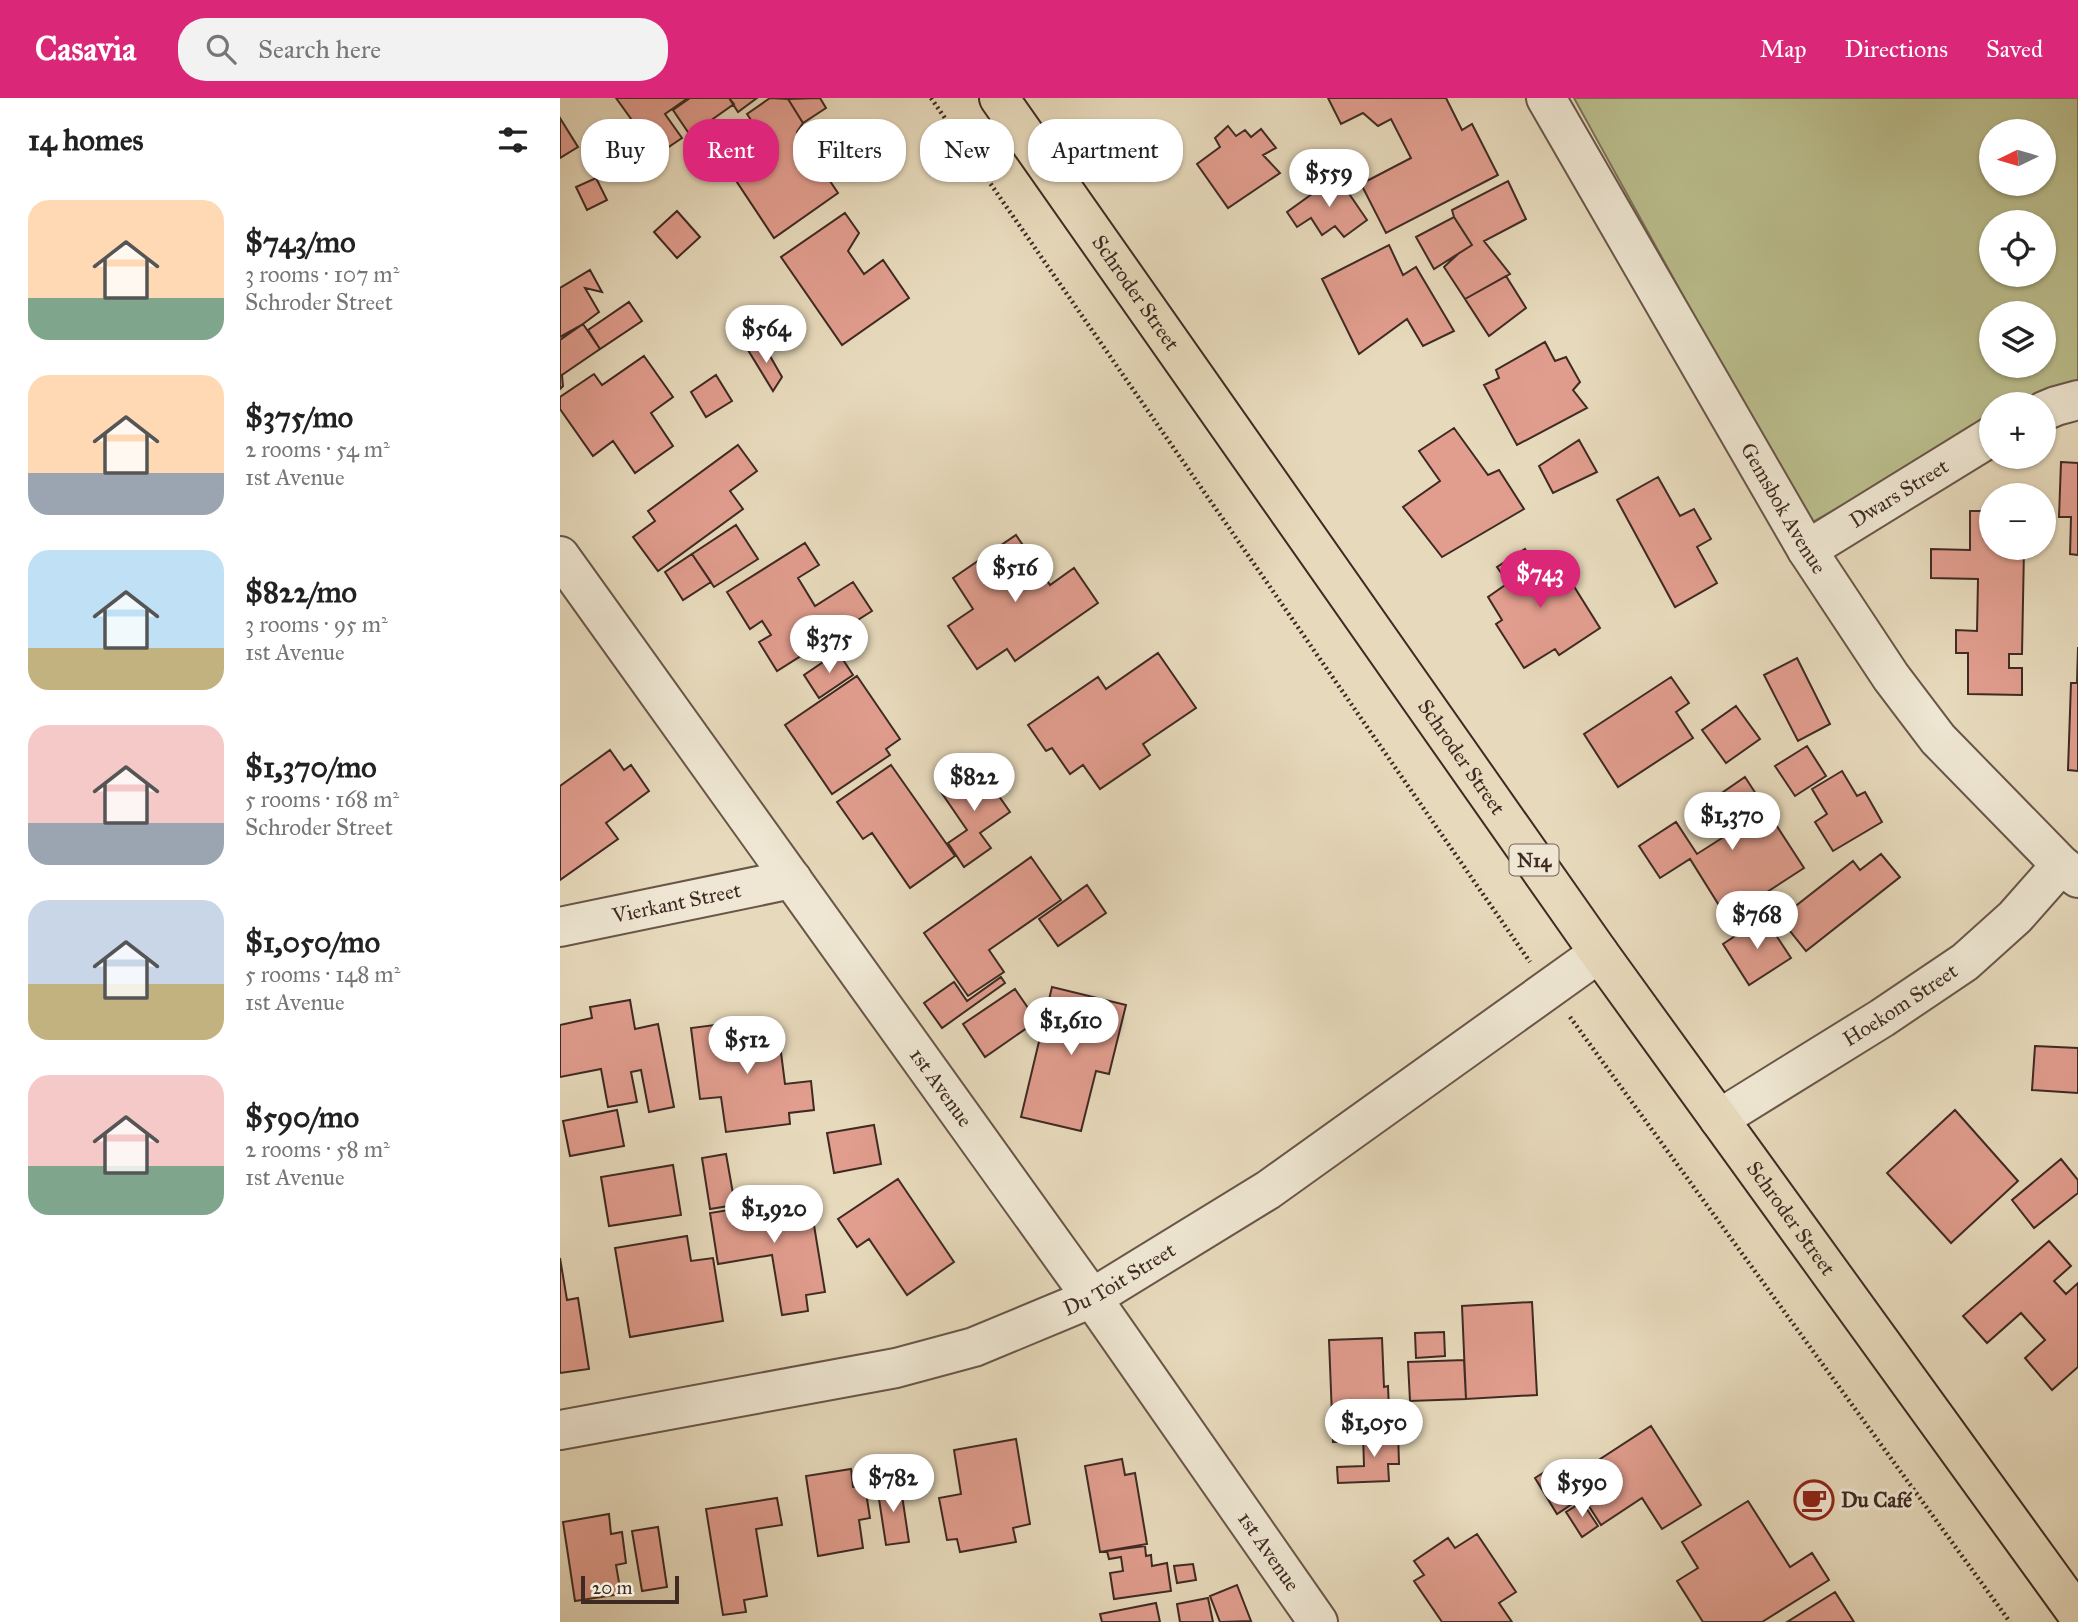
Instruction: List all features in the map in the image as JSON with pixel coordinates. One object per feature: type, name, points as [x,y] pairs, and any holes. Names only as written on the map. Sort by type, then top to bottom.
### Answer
[{"type":"highway","name":"Schroder Street","points":[[1011,102],[1599,953],[2078,1615]]},
{"type":"street","name":"Gemsbok Avenue","points":[[1546,98],[1807,550],[1891,677],[1938,739],[2069,871]]},
{"type":"street","points":[[2056,405],[2078,400]]},
{"type":"street","name":"Dwars Street","points":[[1807,550],[1979,444]]},
{"type":"street","name":"1st Avenue","points":[[560,556],[1092,1298],[1318,1622]]},
{"type":"street","name":"Hoekom Street","points":[[1719,1119],[1882,1018],[1965,962],[2069,871]]},
{"type":"street","name":"Vierkant Street","points":[[560,927],[792,879]]},
{"type":"street","name":"Du Toit Street","points":[[560,1430],[896,1368],[974,1347],[1092,1298],[1268,1190],[1599,953]]},
{"type":"path","points":[[931,98],[1548,988],[2010,1622]]},
{"type":"green space","points":[[1574,98],[2078,98],[2078,386],[2056,393],[1979,392],[1979,429],[1809,524]]},
{"type":"building","points":[[616,98],[688,98],[665,114],[669,119],[631,119]]},
{"type":"building","points":[[690,98],[729,98],[734,104],[713,119],[683,119],[683,125],[673,110]]},
{"type":"building","points":[[729,98],[757,98],[738,112]]},
{"type":"building","points":[[770,98],[788,99],[800,119],[793,119],[793,182],[831,182],[838,193],[774,238],[737,182],[779,182],[779,119],[750,119],[747,114]]},
{"type":"building","points":[[820,98],[826,108],[809,119],[800,119],[788,99]]},
{"type":"building","points":[[1328,98],[1446,98],[1462,130],[1472,124],[1498,175],[1386,233],[1361,184],[1411,158],[1391,119],[1378,126],[1363,113],[1341,124]]},
{"type":"building","points":[[560,118],[578,147],[560,158]]},
{"type":"building","points":[[669,120],[682,138],[669,147]]},
{"type":"building","points":[[1228,126],[1236,136],[1245,130],[1251,137],[1261,129],[1276,148],[1263,155],[1280,173],[1228,208],[1197,164],[1220,147],[1215,138]]},
{"type":"building","points":[[1337,176],[1367,220],[1344,237],[1335,226],[1322,235],[1311,218],[1297,227],[1287,212]]},
{"type":"building","points":[[1508,181],[1526,219],[1484,241],[1510,274],[1465,299],[1444,267],[1472,245],[1452,210]]},
{"type":"building","points":[[587,182],[598,182],[607,200],[587,210],[576,187]]},
{"type":"building","points":[[677,211],[700,237],[677,258],[654,232]]},
{"type":"building","points":[[845,213],[859,233],[848,251],[864,274],[883,260],[909,298],[842,345],[781,257]]},
{"type":"building","points":[[1454,217],[1472,245],[1434,269],[1416,237]]},
{"type":"building","points":[[1389,245],[1403,275],[1416,267],[1454,331],[1423,346],[1407,319],[1359,354],[1322,279]]},
{"type":"building","points":[[590,270],[602,292],[585,288],[599,312],[560,337],[560,288]]},
{"type":"building","points":[[1506,276],[1526,308],[1489,336],[1465,299]]},
{"type":"building","points":[[629,302],[642,321],[600,349],[588,330]]},
{"type":"building","points":[[583,324],[600,349],[562,375],[563,386],[560,389],[560,340]]},
{"type":"building","points":[[762,342],[782,377],[773,391],[748,350]]},
{"type":"building","points":[[1545,342],[1555,361],[1566,357],[1580,382],[1573,390],[1587,408],[1517,445],[1484,385],[1499,378],[1496,370]]},
{"type":"building","points":[[644,356],[673,397],[651,413],[673,446],[635,473],[613,441],[593,456],[560,409],[560,397],[594,374],[602,385]]},
{"type":"building","points":[[716,375],[732,401],[706,417],[691,392]]},
{"type":"building","points":[[1454,428],[1488,475],[1499,470],[1524,509],[1442,557],[1403,507],[1440,481],[1419,451]]},
{"type":"building","points":[[1579,440],[1597,472],[1553,493],[1539,466]]},
{"type":"building","points":[[738,445],[757,471],[730,491],[743,509],[658,571],[633,537],[655,521],[648,511]]},
{"type":"building","points":[[2061,462],[2078,463],[2078,555],[2070,554],[2071,517],[2059,517]]},
{"type":"building","points":[[1658,477],[1680,516],[1694,509],[1711,539],[1697,547],[1717,583],[1675,607],[1617,500]]},
{"type":"building","points":[[1970,511],[1979,511],[1979,560],[2024,560],[2022,654],[2009,654],[2009,668],[2022,668],[2022,695],[1968,694],[1968,653],[1956,653],[1956,630],[1977,631],[1978,579],[1931,578],[1931,549],[1970,550]]},
{"type":"building","points":[[736,525],[758,559],[714,587],[692,554]]},
{"type":"building","points":[[1016,535],[1050,585],[1074,568],[1098,603],[1015,661],[1007,649],[977,669],[948,626],[973,609],[953,578]]},
{"type":"building","points":[[805,543],[819,565],[798,578],[815,606],[853,582],[872,611],[777,671],[759,642],[771,635],[762,621],[750,629],[727,592]]},
{"type":"building","points":[[1525,549],[1540,573],[1558,561],[1600,628],[1559,655],[1555,649],[1524,668],[1496,624],[1502,620],[1488,597],[1508,583],[1497,567]]},
{"type":"building","points":[[692,554],[711,582],[683,600],[665,572]]},
{"type":"building","points":[[2078,647],[2078,771],[2068,770],[2071,683],[2077,683]]},
{"type":"building","points":[[838,652],[853,675],[819,698],[804,675]]},
{"type":"building","points":[[1158,653],[1196,708],[1143,744],[1150,755],[1100,789],[1083,765],[1070,774],[1052,748],[1046,751],[1028,725],[1098,677],[1106,689]]},
{"type":"building","points":[[1797,658],[1830,724],[1798,741],[1764,675]]},
{"type":"building","points":[[857,676],[900,739],[886,749],[890,755],[832,794],[785,725]]},
{"type":"building","points":[[1671,677],[1689,703],[1676,712],[1693,738],[1618,787],[1584,734]]},
{"type":"building","points":[[1736,706],[1760,739],[1726,763],[1702,730]]},
{"type":"building","points":[[1807,746],[1826,776],[1795,796],[1775,766]]},
{"type":"building","points":[[610,750],[624,770],[631,765],[649,791],[606,823],[618,839],[560,880],[560,786]]},
{"type":"building","points":[[891,765],[955,856],[910,888],[872,833],[863,839],[837,802]]},
{"type":"building","points":[[978,766],[1010,812],[980,833],[991,848],[964,867],[948,843],[967,830],[941,792]]},
{"type":"building","points":[[1842,771],[1857,796],[1865,792],[1882,822],[1833,851],[1815,822],[1827,814],[1812,789]]},
{"type":"building","points":[[1745,777],[1804,868],[1727,918],[1690,859],[1660,878],[1639,846],[1676,822],[1697,854],[1733,831],[1713,799]]},
{"type":"building","points":[[1881,854],[1900,877],[1806,951],[1774,911],[1787,900],[1793,908],[1853,861],[1860,870]]},
{"type":"building","points":[[1031,857],[1061,900],[989,950],[1004,972],[968,996],[924,933]]},
{"type":"building","points":[[1087,885],[1106,913],[1058,946],[1039,919]]},
{"type":"building","points":[[1764,917],[1791,958],[1749,985],[1723,944]]},
{"type":"building","points":[[1001,977],[1005,983],[942,1028],[924,1003],[954,982],[967,1001]]},
{"type":"building","points":[[1052,987],[1126,1005],[1109,1074],[1096,1071],[1081,1131],[1021,1117]]},
{"type":"building","points":[[1015,989],[1037,1021],[985,1057],[963,1024]]},
{"type":"building","points":[[630,1000],[635,1029],[658,1024],[674,1107],[649,1112],[641,1070],[631,1072],[637,1102],[608,1107],[601,1069],[560,1077],[560,1025],[592,1018],[590,1007]]},
{"type":"building","points":[[746,1021],[748,1033],[778,1029],[785,1084],[811,1081],[814,1110],[789,1113],[790,1124],[726,1132],[721,1097],[700,1099],[691,1028]]},
{"type":"building","points":[[2035,1046],[2078,1048],[2078,1093],[2032,1090]]},
{"type":"building","points":[[617,1110],[624,1146],[570,1156],[563,1121]]},
{"type":"building","points":[[1955,1110],[2018,1181],[1951,1243],[1887,1173]]},
{"type":"building","points":[[874,1125],[881,1164],[834,1173],[827,1133]]},
{"type":"building","points":[[726,1154],[735,1205],[710,1209],[702,1158]]},
{"type":"building","points":[[2061,1159],[2078,1180],[2078,1193],[2034,1228],[2012,1200]]},
{"type":"building","points":[[673,1165],[681,1215],[609,1226],[601,1177]]},
{"type":"building","points":[[898,1179],[954,1262],[907,1295],[869,1239],[857,1247],[838,1219]]},
{"type":"building","points":[[775,1192],[777,1206],[810,1201],[825,1292],[806,1295],[808,1311],[782,1315],[772,1255],[718,1264],[710,1213],[742,1208],[740,1197]]},
{"type":"building","points":[[687,1236],[691,1261],[713,1258],[723,1321],[630,1337],[615,1248]]},
{"type":"building","points":[[2049,1241],[2071,1266],[2054,1281],[2066,1294],[2078,1283],[2078,1367],[2052,1390],[2025,1358],[2045,1340],[2021,1313],[1987,1343],[1963,1316]]},
{"type":"building","points":[[560,1258],[567,1300],[578,1298],[589,1369],[560,1373]]},
{"type":"building","points":[[1532,1302],[1537,1395],[1466,1399],[1462,1306]]},
{"type":"building","points":[[1444,1332],[1445,1356],[1416,1358],[1415,1333]]},
{"type":"building","points":[[1382,1338],[1384,1387],[1388,1386],[1389,1411],[1385,1412],[1386,1430],[1362,1431],[1362,1441],[1333,1442],[1329,1340]]},
{"type":"building","points":[[1464,1360],[1466,1399],[1410,1401],[1408,1362]]},
{"type":"building","points":[[1651,1426],[1701,1505],[1662,1529],[1642,1498],[1601,1525],[1571,1478]]},
{"type":"building","points":[[1398,1431],[1399,1464],[1388,1464],[1389,1481],[1338,1483],[1337,1467],[1364,1466],[1363,1433]]},
{"type":"building","points":[[1016,1439],[1030,1524],[1013,1528],[1016,1542],[960,1552],[957,1539],[947,1540],[939,1498],[961,1494],[954,1450]]},
{"type":"building","points":[[1122,1459],[1125,1475],[1135,1473],[1147,1544],[1100,1552],[1085,1466]]},
{"type":"building","points":[[1559,1463],[1581,1498],[1557,1514],[1535,1478]]},
{"type":"building","points":[[851,1469],[853,1487],[865,1486],[870,1518],[859,1520],[863,1548],[818,1556],[806,1476]]},
{"type":"building","points":[[900,1482],[909,1542],[886,1545],[877,1486]]},
{"type":"building","points":[[777,1498],[782,1525],[756,1529],[767,1596],[744,1600],[746,1612],[723,1615],[706,1509]]},
{"type":"building","points":[[1748,1501],[1790,1567],[1812,1553],[1829,1580],[1762,1622],[1703,1622],[1677,1581],[1698,1568],[1682,1542]]},
{"type":"building","points":[[1582,1502],[1598,1526],[1582,1537],[1566,1512]]},
{"type":"building","points":[[609,1514],[611,1534],[622,1532],[626,1563],[616,1565],[621,1594],[575,1601],[563,1522]]},
{"type":"building","points":[[658,1527],[667,1587],[642,1591],[632,1531]]},
{"type":"building","points":[[1477,1534],[1516,1592],[1499,1603],[1512,1622],[1442,1622],[1414,1581],[1424,1575],[1414,1561],[1448,1538],[1455,1548]]},
{"type":"building","points":[[1145,1546],[1146,1556],[1151,1555],[1152,1566],[1167,1563],[1171,1591],[1114,1599],[1110,1573],[1123,1571],[1121,1557],[1109,1559],[1107,1551]]},
{"type":"building","points":[[1193,1564],[1196,1580],[1177,1583],[1174,1566]]},
{"type":"building","points":[[1237,1585],[1251,1621],[1220,1622],[1210,1596]]},
{"type":"building","points":[[1835,1592],[1854,1622],[1787,1622]]},
{"type":"building","points":[[1208,1598],[1213,1622],[1180,1622],[1177,1604]]},
{"type":"building","points":[[1156,1603],[1160,1622],[1102,1622],[1100,1614]]},
{"type":"place","name":"Du Café","points":[[1814,1500]]}]
